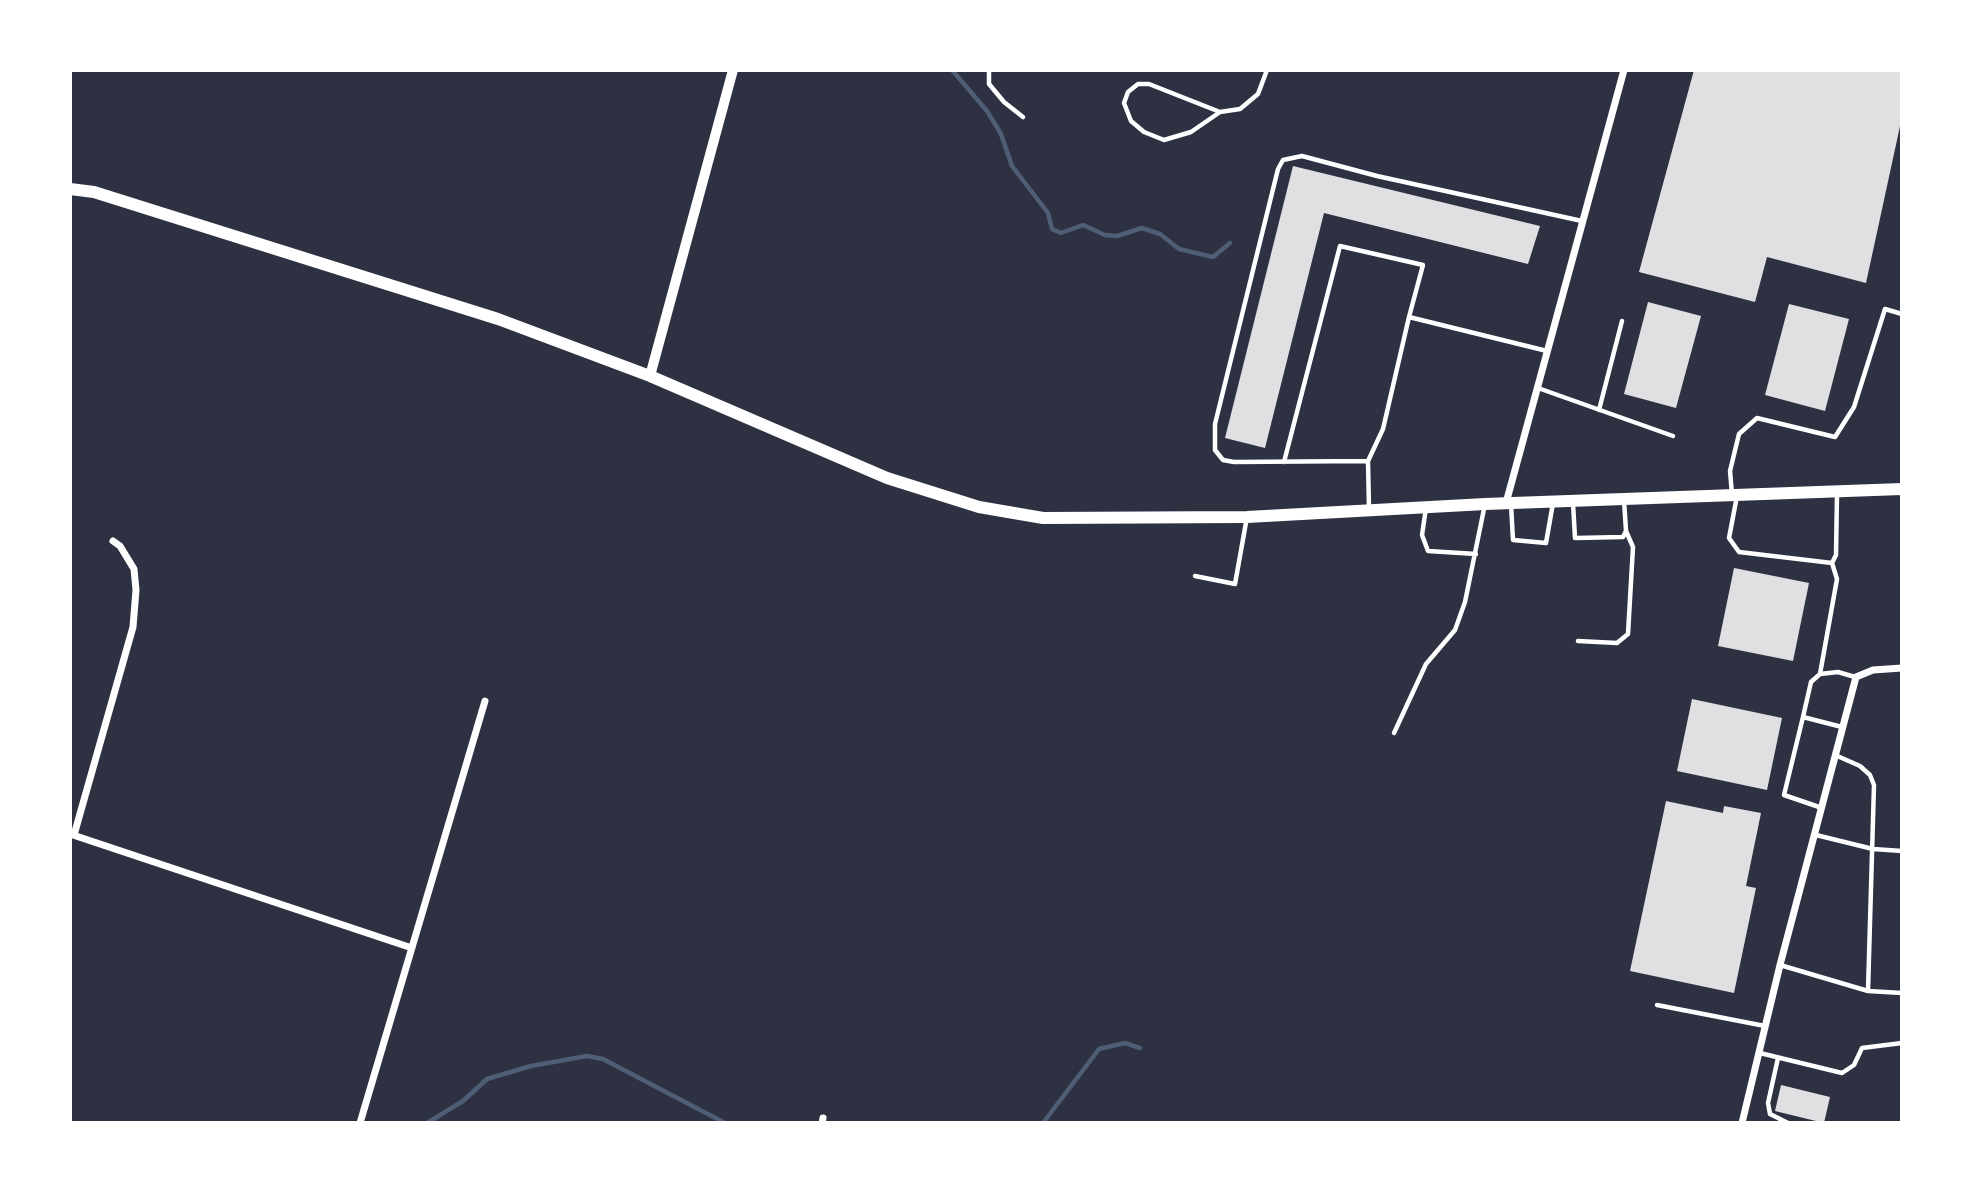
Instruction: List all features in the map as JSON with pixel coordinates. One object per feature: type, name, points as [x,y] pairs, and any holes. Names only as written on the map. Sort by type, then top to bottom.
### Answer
[{"type":"main road","points":[[70,189],[94,192],[498,319],[650,376],[887,478],[979,507],[1043,518],[1247,517],[1485,503],[1902,489]]},
{"type":"street","points":[[650,376],[733,70]]},
{"type":"street","points":[[1509,503],[1624,70]]},
{"type":"street","points":[[113,541],[120,546],[134,569],[136,590],[133,627],[72,834],[411,948]]},
{"type":"street","points":[[1742,1123],[1780,965],[1856,677],[1873,670],[1902,668]]},
{"type":"street","points":[[360,1123],[485,701]]},
{"type":"lane","points":[[989,70],[989,85],[1003,102],[1023,117]]},
{"type":"lane","points":[[1220,112],[1149,84],[1138,84],[1128,92],[1124,103],[1131,121],[1144,132],[1164,140],[1191,132],[1220,112],[1240,109],[1258,94],[1267,70]]},
{"type":"lane","points":[[1368,461],[1223,460],[1215,450],[1213,438],[1278,169],[1283,160],[1302,156],[1377,176],[1583,221]]},
{"type":"lane","points":[[1284,462],[1340,246],[1423,265],[1383,429],[1368,461],[1369,509]]},
{"type":"lane","points":[[1832,563],[1739,552],[1729,538],[1734,495],[1730,471],[1739,435],[1757,418],[1835,436],[1854,407],[1885,309],[1902,314]]},
{"type":"lane","points":[[1409,317],[1548,351]]},
{"type":"lane","points":[[1599,410],[1622,321]]},
{"type":"lane","points":[[1538,388],[1673,436]]},
{"type":"lane","points":[[1820,674],[1838,579],[1832,563],[1836,555],[1837,493]]},
{"type":"lane","points":[[1578,641],[1617,643],[1628,634],[1633,547],[1626,531],[1624,500]]},
{"type":"lane","points":[[1509,503],[1513,540],[1546,543],[1553,502]]},
{"type":"lane","points":[[1573,502],[1575,538],[1623,537],[1626,531]]},
{"type":"lane","points":[[1394,733],[1426,664],[1455,630],[1476,554],[1485,503]]},
{"type":"lane","points":[[1426,508],[1422,535],[1428,551],[1476,554]]},
{"type":"lane","points":[[1195,576],[1235,584],[1247,517]]},
{"type":"lane","points":[[1822,808],[1784,795],[1811,682],[1820,674],[1838,672],[1856,677]]},
{"type":"lane","points":[[1803,717],[1842,727]]},
{"type":"lane","points":[[1834,755],[1860,766],[1870,775],[1874,785],[1868,991]]},
{"type":"lane","points":[[1815,835],[1873,849],[1902,851]]},
{"type":"lane","points":[[1780,965],[1868,991],[1902,993]]},
{"type":"lane","points":[[1657,1005],[1765,1026]]},
{"type":"lane","points":[[1759,1053],[1842,1073],[1854,1065],[1862,1048],[1902,1042]]},
{"type":"lane","points":[[1778,1058],[1768,1103],[1770,1114],[1788,1123]]},
{"type":"building","points":[[1694,70],[1902,70],[1902,117],[1866,283],[1767,257],[1755,302],[1639,272]]},
{"type":"building","points":[[1293,166],[1540,226],[1528,264],[1324,213],[1265,448],[1225,438]]},
{"type":"building","points":[[1648,302],[1701,316],[1676,408],[1624,394]]},
{"type":"building","points":[[1789,304],[1849,319],[1825,411],[1765,395]]},
{"type":"building","points":[[1734,568],[1809,583],[1793,661],[1718,646]]},
{"type":"building","points":[[1692,699],[1782,718],[1767,790],[1677,771]]},
{"type":"building","points":[[1666,801],[1723,813],[1724,806],[1761,813],[1746,886],[1756,888],[1734,993],[1630,971]]},
{"type":"building","points":[[1781,1085],[1830,1097],[1824,1123],[1775,1111]]},
{"type":"waterway","points":[[952,70],[987,111],[1001,134],[1012,166],[1048,213],[1052,229],[1061,233],[1083,225],[1105,235],[1117,236],[1142,228],[1160,234],[1179,249],[1213,257],[1230,243]]},
{"type":"waterway","points":[[1043,1123],[1099,1049],[1125,1043],[1140,1048]]},
{"type":"waterway","points":[[427,1123],[463,1101],[487,1079],[531,1066],[587,1056],[603,1059],[725,1123]]}]
